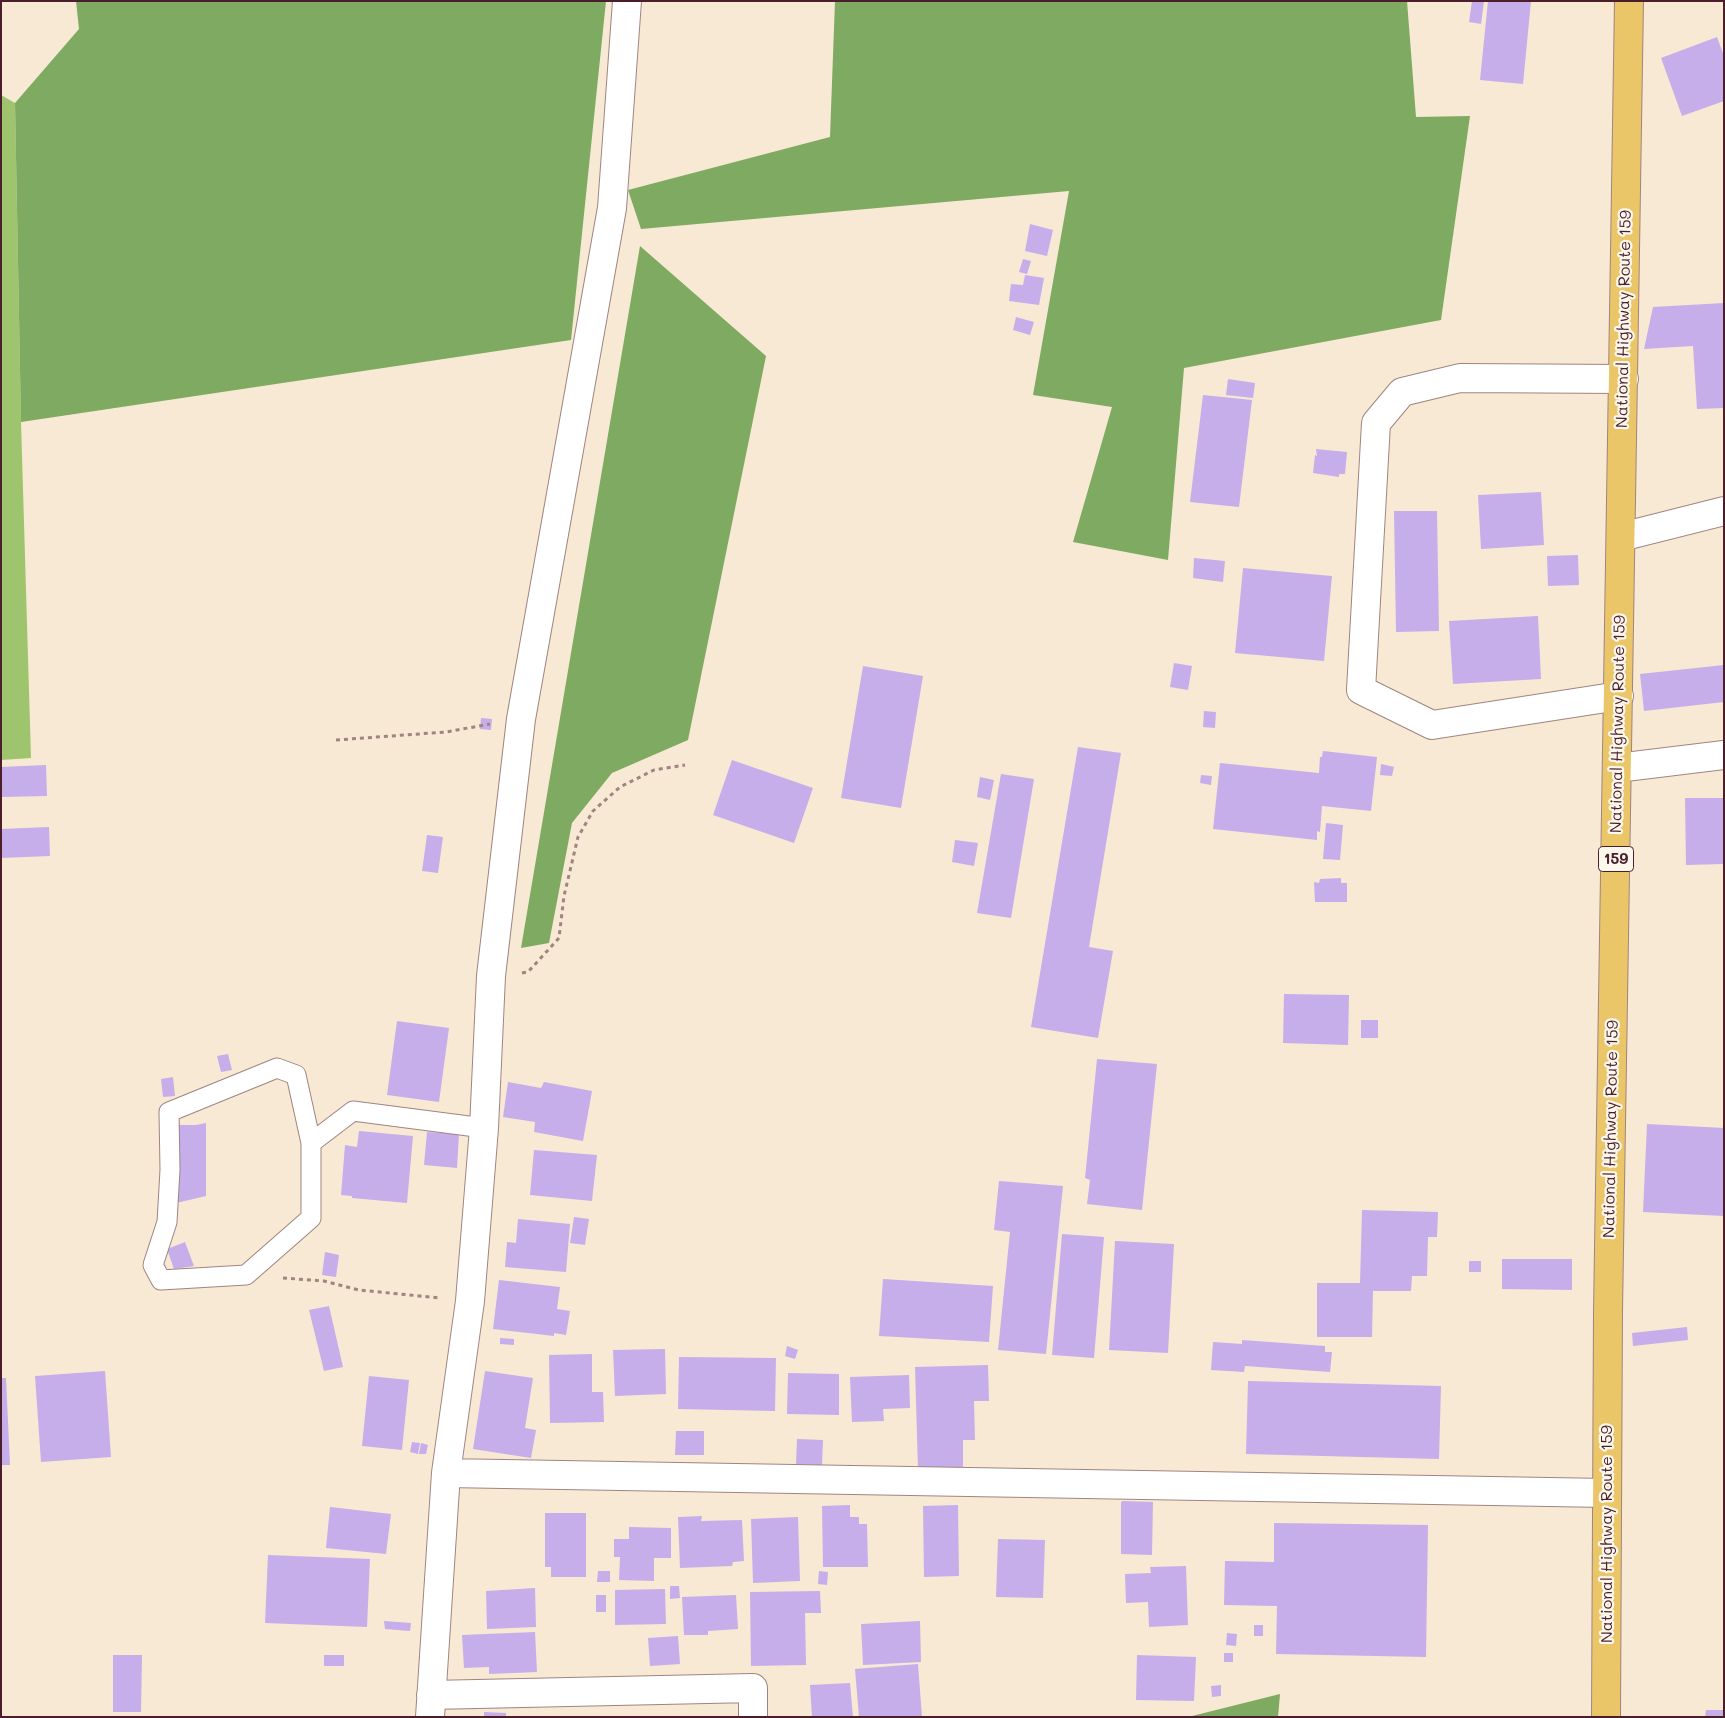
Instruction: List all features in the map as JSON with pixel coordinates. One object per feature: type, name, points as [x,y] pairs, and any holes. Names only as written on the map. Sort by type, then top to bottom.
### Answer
[{"type":"highway","name":"National Highway Route 159","points":[[1606,1717],[1608,1311],[1629,1]]},
{"type":"street","points":[[627,1],[612,208],[520,719],[491,976],[484,1128],[470,1301],[446,1473],[430,1706],[753,1688],[753,1717]]},
{"type":"street","points":[[1619,696],[1432,725],[1361,690],[1376,423],[1402,392],[1460,378],[1624,379]]},
{"type":"street","points":[[1621,537],[1724,510]]},
{"type":"street","points":[[1617,768],[1724,755]]},
{"type":"street","points":[[446,1473],[1607,1493]]},
{"type":"lane","points":[[277,1068],[296,1075],[311,1143],[311,1218],[246,1275],[161,1280],[152,1266],[167,1222],[170,1170],[169,1112],[277,1068]]},
{"type":"lane","points":[[311,1143],[353,1111],[484,1128]]},
{"type":"path","points":[[336,740],[446,732],[520,719]]},
{"type":"path","points":[[491,976],[528,972],[559,938],[564,896],[578,837],[593,811],[620,787],[654,770],[685,764]]},
{"type":"path","points":[[324,1281],[359,1290],[470,1301]]},
{"type":"green space","points":[[76,1],[606,1],[571,340],[21,422],[15,103],[79,29]]},
{"type":"green space","points":[[835,1],[1407,1],[1416,117],[1470,116],[1441,320],[1184,368],[1168,560],[1073,542],[1112,407],[1033,395],[1069,191],[641,229],[628,190],[830,137]]},
{"type":"green space","points":[[1,95],[15,103],[21,422],[31,758],[1,760]]},
{"type":"green space","points":[[640,246],[766,356],[688,740],[612,773],[572,823],[549,943],[521,948]]},
{"type":"green space","points":[[1280,1694],[1278,1717],[1188,1717]]},
{"type":"building","points":[[1472,1],[1484,1],[1481,24],[1469,22]]},
{"type":"building","points":[[1488,1],[1531,1],[1523,84],[1480,80]]},
{"type":"building","points":[[1717,37],[1724,56],[1724,101],[1682,116],[1661,58]]},
{"type":"building","points":[[1030,224],[1053,230],[1047,256],[1025,251]]},
{"type":"building","points":[[1023,259],[1031,261],[1027,274],[1019,272]]},
{"type":"building","points":[[1025,275],[1044,278],[1039,305],[1009,301],[1011,284],[1023,285]]},
{"type":"building","points":[[1724,303],[1724,408],[1697,409],[1693,346],[1644,349],[1653,307]]},
{"type":"building","points":[[1016,317],[1034,322],[1030,335],[1013,330]]},
{"type":"building","points":[[1228,379],[1255,383],[1253,398],[1226,395]]},
{"type":"building","points":[[1203,395],[1252,400],[1239,507],[1190,502]]},
{"type":"building","points":[[1316,449],[1347,452],[1345,474],[1339,474],[1339,477],[1313,473],[1315,455],[1317,456]]},
{"type":"building","points":[[1541,492],[1544,545],[1481,549],[1478,495]]},
{"type":"building","points":[[1394,511],[1437,511],[1439,631],[1396,632]]},
{"type":"building","points":[[1578,555],[1579,585],[1548,586],[1547,556]]},
{"type":"building","points":[[1194,558],[1225,561],[1223,582],[1193,578]]},
{"type":"building","points":[[1243,568],[1332,576],[1324,661],[1235,653]]},
{"type":"building","points":[[1538,616],[1541,679],[1453,684],[1449,621]]},
{"type":"building","points":[[1174,663],[1192,666],[1188,690],[1170,687]]},
{"type":"building","points":[[1724,665],[1724,702],[1644,711],[1640,674]]},
{"type":"building","points":[[863,666],[923,676],[901,808],[841,798]]},
{"type":"building","points":[[1204,711],[1216,712],[1215,728],[1203,727]]},
{"type":"building","points":[[481,718],[492,719],[491,730],[480,729]]},
{"type":"building","points":[[1078,747],[1121,753],[1089,947],[1113,951],[1098,1038],[1031,1027]]},
{"type":"building","points":[[1323,751],[1377,757],[1371,811],[1322,806],[1320,832],[1317,831],[1317,840],[1213,829],[1220,763],[1319,773],[1320,757],[1322,757]]},
{"type":"building","points":[[732,760],[813,788],[794,843],[713,815]]},
{"type":"building","points":[[1381,764],[1394,767],[1392,776],[1380,775]]},
{"type":"building","points":[[46,765],[47,796],[1,797],[1,767]]},
{"type":"building","points":[[1001,774],[1034,779],[1011,918],[977,913]]},
{"type":"building","points":[[1201,775],[1212,776],[1211,785],[1200,783]]},
{"type":"building","points":[[980,777],[994,780],[990,800],[977,797]]},
{"type":"building","points":[[1685,798],[1724,798],[1724,864],[1686,865]]},
{"type":"building","points":[[1326,823],[1343,825],[1340,860],[1323,859]]},
{"type":"building","points":[[49,827],[50,856],[1,858],[1,829]]},
{"type":"building","points":[[427,835],[443,837],[438,873],[422,871]]},
{"type":"building","points":[[955,840],[978,843],[974,866],[952,862]]},
{"type":"building","points":[[1341,878],[1341,883],[1347,883],[1347,902],[1315,902],[1314,882],[1319,883],[1320,879]]},
{"type":"building","points":[[1284,994],[1349,995],[1348,1045],[1283,1043]]},
{"type":"building","points":[[1361,1020],[1378,1020],[1378,1038],[1361,1038]]},
{"type":"building","points":[[397,1021],[449,1028],[439,1102],[387,1095]]},
{"type":"building","points":[[228,1054],[232,1070],[221,1072],[217,1056]]},
{"type":"building","points":[[1097,1059],[1157,1064],[1142,1210],[1087,1204],[1090,1180],[1085,1178]]},
{"type":"building","points":[[173,1077],[175,1096],[163,1097],[161,1079]]},
{"type":"building","points":[[508,1082],[541,1088],[544,1082],[592,1091],[583,1141],[534,1132],[535,1122],[503,1117]]},
{"type":"building","points":[[206,1123],[206,1196],[176,1203],[178,1125]]},
{"type":"building","points":[[1647,1124],[1724,1128],[1724,1216],[1643,1212]]},
{"type":"building","points":[[359,1131],[413,1136],[407,1203],[352,1198],[352,1196],[341,1195],[345,1145],[357,1147]]},
{"type":"building","points":[[427,1132],[459,1134],[457,1168],[424,1165]]},
{"type":"building","points":[[534,1150],[597,1155],[592,1201],[530,1195]]},
{"type":"building","points":[[999,1181],[1063,1186],[1046,1354],[998,1350],[1010,1232],[994,1230]]},
{"type":"building","points":[[1362,1210],[1438,1212],[1437,1237],[1428,1237],[1427,1276],[1412,1276],[1411,1291],[1373,1291],[1372,1337],[1317,1337],[1317,1283],[1360,1283]]},
{"type":"building","points":[[574,1217],[589,1219],[585,1245],[570,1243]]},
{"type":"building","points":[[518,1219],[570,1224],[566,1272],[505,1267],[507,1242],[516,1243]]},
{"type":"building","points":[[1062,1234],[1104,1237],[1094,1358],[1052,1355]]},
{"type":"building","points":[[1115,1241],[1174,1244],[1168,1353],[1109,1350]]},
{"type":"building","points":[[185,1242],[194,1266],[174,1269],[167,1249]]},
{"type":"building","points":[[325,1252],[339,1255],[336,1277],[322,1275]]},
{"type":"building","points":[[1502,1259],[1572,1259],[1572,1290],[1502,1289]]},
{"type":"building","points":[[1469,1261],[1481,1261],[1481,1272],[1469,1272]]},
{"type":"building","points":[[883,1279],[993,1286],[989,1342],[879,1336]]},
{"type":"building","points":[[499,1280],[560,1287],[557,1309],[570,1311],[566,1335],[554,1333],[554,1336],[493,1329]]},
{"type":"building","points":[[329,1306],[343,1367],[324,1371],[309,1310]]},
{"type":"building","points":[[1687,1327],[1688,1340],[1633,1346],[1632,1333]]},
{"type":"building","points":[[500,1338],[514,1339],[514,1345],[500,1344]]},
{"type":"building","points":[[1242,1340],[1325,1346],[1325,1352],[1332,1352],[1330,1372],[1245,1366],[1244,1372],[1211,1370],[1213,1342],[1242,1344]]},
{"type":"building","points":[[787,1346],[798,1350],[795,1359],[785,1356]]},
{"type":"building","points":[[665,1349],[666,1394],[615,1396],[613,1350]]},
{"type":"building","points":[[592,1354],[592,1392],[603,1392],[604,1422],[550,1423],[549,1355]]},
{"type":"building","points":[[679,1357],[776,1358],[775,1411],[678,1409]]},
{"type":"building","points":[[988,1365],[989,1401],[974,1401],[975,1440],[963,1440],[963,1469],[918,1470],[915,1367]]},
{"type":"building","points":[[105,1371],[111,1457],[41,1462],[35,1376]]},
{"type":"building","points":[[485,1371],[533,1378],[525,1428],[536,1430],[531,1458],[473,1449]]},
{"type":"building","points":[[788,1373],[839,1374],[839,1415],[787,1414]]},
{"type":"building","points":[[909,1375],[910,1408],[883,1409],[884,1421],[852,1422],[850,1377]]},
{"type":"building","points":[[369,1376],[409,1380],[402,1450],[362,1446]]},
{"type":"building","points":[[1,1378],[6,1378],[10,1465],[1,1465]]},
{"type":"building","points":[[1248,1381],[1441,1386],[1439,1459],[1246,1454]]},
{"type":"building","points":[[676,1431],[704,1431],[704,1455],[675,1455]]},
{"type":"building","points":[[797,1439],[823,1440],[822,1465],[796,1464]]},
{"type":"building","points":[[412,1442],[420,1443],[418,1454],[410,1452]]},
{"type":"building","points":[[421,1443],[428,1445],[426,1454],[419,1454]]},
{"type":"building","points":[[1121,1502],[1153,1502],[1152,1555],[1121,1554]]},
{"type":"building","points":[[850,1505],[850,1517],[859,1517],[859,1524],[867,1524],[868,1567],[823,1567],[822,1506]]},
{"type":"building","points":[[958,1505],[959,1576],[924,1577],[923,1506]]},
{"type":"building","points":[[330,1507],[391,1514],[386,1554],[326,1548]]},
{"type":"building","points":[[545,1513],[586,1513],[586,1577],[551,1577],[551,1567],[545,1567]]},
{"type":"building","points":[[702,1516],[701,1521],[742,1520],[744,1561],[733,1562],[732,1566],[680,1568],[678,1517]]},
{"type":"building","points":[[798,1517],[800,1581],[753,1583],[751,1519]]},
{"type":"building","points":[[1274,1523],[1428,1525],[1426,1657],[1276,1654],[1277,1606],[1224,1605],[1225,1561],[1274,1562]]},
{"type":"building","points":[[629,1527],[671,1528],[671,1558],[654,1558],[654,1581],[619,1580],[620,1557],[614,1557],[614,1539],[629,1539]]},
{"type":"building","points":[[998,1539],[1045,1540],[1043,1598],[996,1597]]},
{"type":"building","points":[[268,1555],[370,1559],[367,1627],[265,1623]]},
{"type":"building","points":[[1186,1566],[1188,1625],[1149,1627],[1148,1602],[1126,1603],[1125,1574],[1151,1573],[1150,1567]]},
{"type":"building","points":[[598,1571],[610,1571],[610,1582],[597,1582]]},
{"type":"building","points":[[819,1571],[828,1572],[827,1585],[818,1584]]},
{"type":"building","points":[[670,1586],[679,1586],[680,1598],[670,1599]]},
{"type":"building","points":[[535,1588],[536,1627],[487,1629],[486,1591]]},
{"type":"building","points":[[665,1589],[666,1624],[615,1625],[615,1590]]},
{"type":"building","points":[[820,1591],[821,1613],[805,1613],[806,1665],[751,1666],[750,1592]]},
{"type":"building","points":[[596,1595],[606,1595],[606,1612],[596,1612]]},
{"type":"building","points":[[736,1595],[738,1629],[708,1631],[708,1635],[684,1635],[682,1597]]},
{"type":"building","points":[[384,1621],[411,1623],[410,1631],[385,1629]]},
{"type":"building","points":[[920,1621],[921,1662],[863,1665],[861,1624]]},
{"type":"building","points":[[1254,1625],[1263,1625],[1263,1636],[1254,1636]]},
{"type":"building","points":[[535,1632],[537,1672],[489,1674],[489,1667],[464,1668],[462,1635]]},
{"type":"building","points":[[1227,1633],[1237,1634],[1236,1646],[1226,1645]]},
{"type":"building","points":[[678,1636],[680,1664],[650,1666],[648,1638]]},
{"type":"building","points":[[1224,1653],[1233,1653],[1233,1662],[1224,1662]]},
{"type":"building","points":[[113,1655],[142,1655],[141,1712],[113,1712]]},
{"type":"building","points":[[324,1655],[344,1655],[344,1666],[324,1666]]},
{"type":"building","points":[[1137,1655],[1196,1657],[1194,1701],[1136,1700]]},
{"type":"building","points":[[918,1664],[922,1717],[859,1717],[855,1669]]},
{"type":"building","points":[[850,1683],[853,1717],[812,1717],[810,1685]]},
{"type":"building","points":[[1221,1685],[1221,1696],[1212,1697],[1211,1686]]},
{"type":"building","points":[[1706,1710],[1724,1710],[1724,1717],[1705,1717]]},
{"type":"building","points":[[484,1712],[506,1713],[506,1717],[484,1717]]}]
